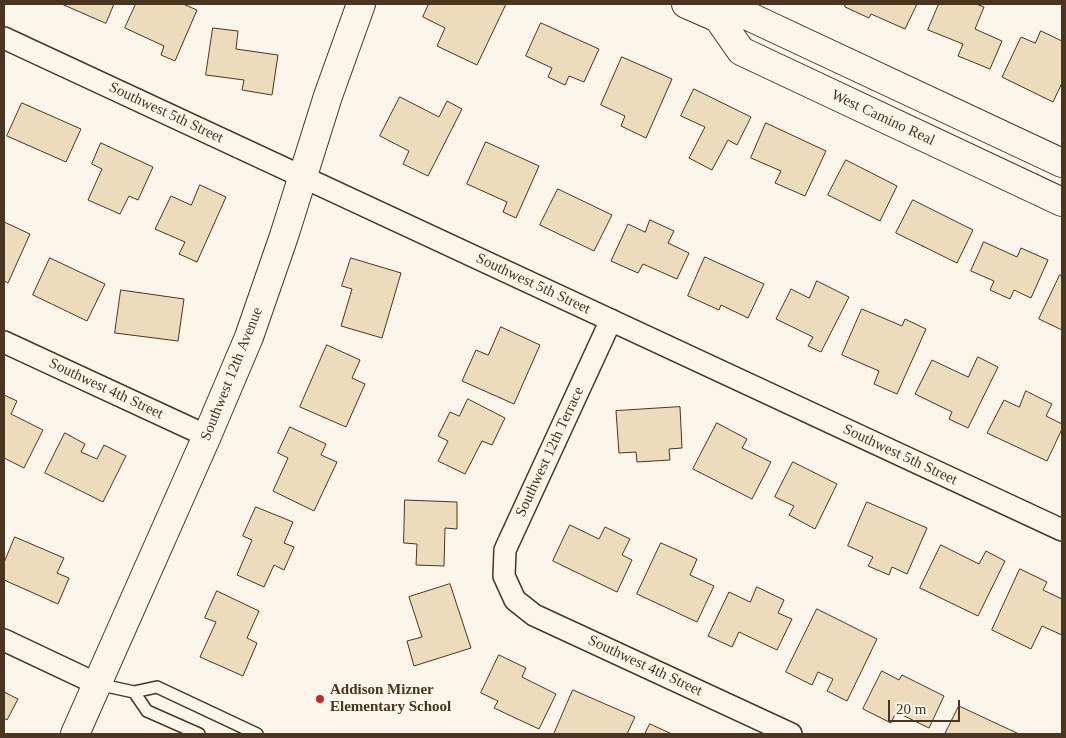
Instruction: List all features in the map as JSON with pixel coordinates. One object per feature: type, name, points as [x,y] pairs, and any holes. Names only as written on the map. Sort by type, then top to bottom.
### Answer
[{"type":"street","name":"Southwest 12th Avenue","points":[[75,734],[208,436],[249,337],[284,236],[328,96],[361,4]]},
{"type":"street","name":"West Camino Real","points":[[702,9],[746,14],[1062,163]]},
{"type":"street","name":"West Camino Real","points":[[702,9],[741,51],[1062,202]]},
{"type":"street","name":"Southwest 5th Street","points":[[4,38],[1062,530]]},
{"type":"street","name":"Southwest 12th Terrace","points":[[508,586],[504,576],[504,550],[611,320]]},
{"type":"street","name":"Southwest 4th Street","points":[[4,342],[208,436]]},
{"type":"street","name":"Southwest 4th Street","points":[[508,586],[515,600],[534,615],[791,734]]},
{"type":"street","points":[[4,640],[97,684]]},
{"type":"lane","points":[[97,684],[134,692],[157,688],[257,734]]},
{"type":"lane","points":[[134,692],[147,711],[199,734]]},
{"type":"building","points":[[62,4],[114,4],[106,23]]},
{"type":"building","points":[[136,4],[183,4],[197,10],[175,61],[161,55],[164,46],[125,28]]},
{"type":"building","points":[[429,4],[506,4],[477,65],[437,46],[445,28],[423,17]]},
{"type":"building","points":[[846,4],[917,4],[905,29],[871,14],[869,18],[845,7]]},
{"type":"building","points":[[939,4],[976,4],[984,7],[975,29],[1002,41],[990,69],[958,56],[963,44],[928,30]]},
{"type":"building","points":[[541,23],[599,49],[584,82],[569,76],[565,85],[548,77],[552,68],[526,56]]},
{"type":"building","points":[[213,28],[238,31],[236,49],[278,55],[272,95],[242,90],[244,80],[206,75]]},
{"type":"building","points":[[1041,31],[1062,41],[1062,83],[1053,102],[1002,77],[1021,37],[1035,43]]},
{"type":"building","points":[[622,57],[672,79],[646,138],[621,126],[625,116],[601,105]]},
{"type":"building","points":[[694,89],[751,117],[737,145],[728,140],[712,170],[689,158],[705,127],[681,116]]},
{"type":"building","points":[[400,97],[439,117],[447,101],[462,109],[428,176],[403,164],[409,151],[380,136]]},
{"type":"building","points":[[22,103],[81,129],[66,162],[7,136]]},
{"type":"building","points":[[766,123],[826,151],[805,196],[775,183],[781,171],[751,158]]},
{"type":"building","points":[[486,142],[539,166],[516,218],[503,212],[507,202],[467,184]]},
{"type":"building","points":[[101,143],[153,167],[138,200],[129,196],[120,214],[88,200],[102,169],[92,164]]},
{"type":"building","points":[[846,160],[897,186],[880,221],[828,195]]},
{"type":"building","points":[[200,185],[226,197],[197,262],[179,254],[185,242],[155,229],[171,196],[191,205]]},
{"type":"building","points":[[558,189],[612,215],[594,251],[540,225]]},
{"type":"building","points":[[913,200],[973,230],[957,263],[896,233]]},
{"type":"building","points":[[650,220],[674,231],[668,243],[689,253],[677,279],[643,264],[638,273],[611,261],[628,224],[645,232]]},
{"type":"building","points":[[4,222],[30,234],[8,283],[4,281]]},
{"type":"building","points":[[984,242],[1017,257],[1021,248],[1048,260],[1031,298],[1014,290],[1010,299],[990,290],[994,281],[971,271]]},
{"type":"building","points":[[705,257],[764,284],[748,318],[721,305],[719,310],[688,296]]},
{"type":"building","points":[[50,258],[105,284],[87,321],[33,295]]},
{"type":"building","points":[[351,258],[401,273],[382,338],[341,326],[352,289],[342,286]]},
{"type":"building","points":[[1060,275],[1062,276],[1062,330],[1039,319]]},
{"type":"building","points":[[817,281],[849,297],[821,352],[808,346],[813,337],[776,319],[791,289],[809,298]]},
{"type":"building","points":[[121,290],[184,299],[178,341],[115,333]]},
{"type":"building","points":[[862,309],[902,326],[905,319],[926,329],[897,394],[874,384],[879,371],[842,355]]},
{"type":"building","points":[[501,327],[540,345],[514,404],[462,381],[476,350],[488,355]]},
{"type":"building","points":[[327,345],[360,360],[352,378],[365,384],[346,427],[300,407]]},
{"type":"building","points":[[978,357],[998,367],[968,428],[949,419],[952,412],[915,394],[932,360],[968,377]]},
{"type":"building","points":[[1026,391],[1052,404],[1046,416],[1062,424],[1062,429],[1047,461],[987,433],[1004,400],[1019,407]]},
{"type":"building","points":[[4,395],[17,401],[11,414],[43,430],[24,468],[4,458]]},
{"type":"building","points":[[468,399],[505,418],[492,445],[482,441],[465,474],[438,461],[448,441],[438,436],[450,412],[459,416]]},
{"type":"building","points":[[680,407],[682,448],[669,449],[670,460],[637,462],[636,452],[619,453],[616,411]]},
{"type":"building","points":[[717,423],[747,439],[742,448],[771,462],[752,499],[693,469]]},
{"type":"building","points":[[290,427],[326,444],[321,455],[337,462],[314,511],[273,491],[288,458],[278,453]]},
{"type":"building","points":[[65,433],[85,444],[81,452],[97,459],[104,445],[126,456],[103,502],[45,473]]},
{"type":"building","points":[[793,462],[837,484],[815,529],[789,515],[794,506],[775,497]]},
{"type":"building","points":[[405,500],[457,502],[457,529],[445,528],[444,566],[416,565],[417,544],[404,543]]},
{"type":"building","points":[[867,502],[927,528],[907,574],[892,567],[889,575],[868,566],[873,557],[848,546]]},
{"type":"building","points":[[256,507],[293,522],[284,543],[294,547],[284,570],[274,565],[264,587],[237,575],[252,540],[243,536]]},
{"type":"building","points":[[570,525],[599,539],[605,527],[630,539],[622,555],[632,560],[617,592],[553,561]]},
{"type":"building","points":[[15,537],[64,558],[57,573],[69,578],[58,604],[4,580],[4,563]]},
{"type":"building","points":[[661,543],[697,559],[690,575],[714,586],[697,622],[637,594]]},
{"type":"building","points":[[941,545],[979,564],[986,551],[1005,561],[978,616],[920,588]]},
{"type":"building","points":[[1020,569],[1047,582],[1043,590],[1062,599],[1062,635],[1042,626],[1031,649],[992,630]]},
{"type":"building","points":[[450,584],[471,648],[414,666],[407,641],[422,637],[409,597]]},
{"type":"building","points":[[757,587],[784,600],[778,613],[792,619],[777,650],[739,632],[732,647],[708,636],[729,592],[750,602]]},
{"type":"building","points":[[217,591],[259,611],[247,638],[257,643],[243,676],[200,657],[216,622],[205,618]]},
{"type":"building","points":[[817,609],[877,639],[847,701],[827,691],[833,679],[818,672],[812,685],[786,672]]},
{"type":"building","points":[[499,655],[526,668],[522,677],[556,694],[539,729],[494,708],[498,701],[481,693]]},
{"type":"building","points":[[882,671],[899,680],[902,675],[944,696],[929,728],[896,712],[891,723],[863,709]]},
{"type":"building","points":[[573,690],[635,717],[627,734],[554,734]]},
{"type":"building","points":[[4,692],[18,699],[7,720],[4,718]]},
{"type":"building","points":[[959,706],[1019,734],[945,734]]},
{"type":"building","points":[[650,724],[672,734],[645,734]]},
{"type":"place","name":"Addison Mizner Elementary School","points":[[320,699]]}]
